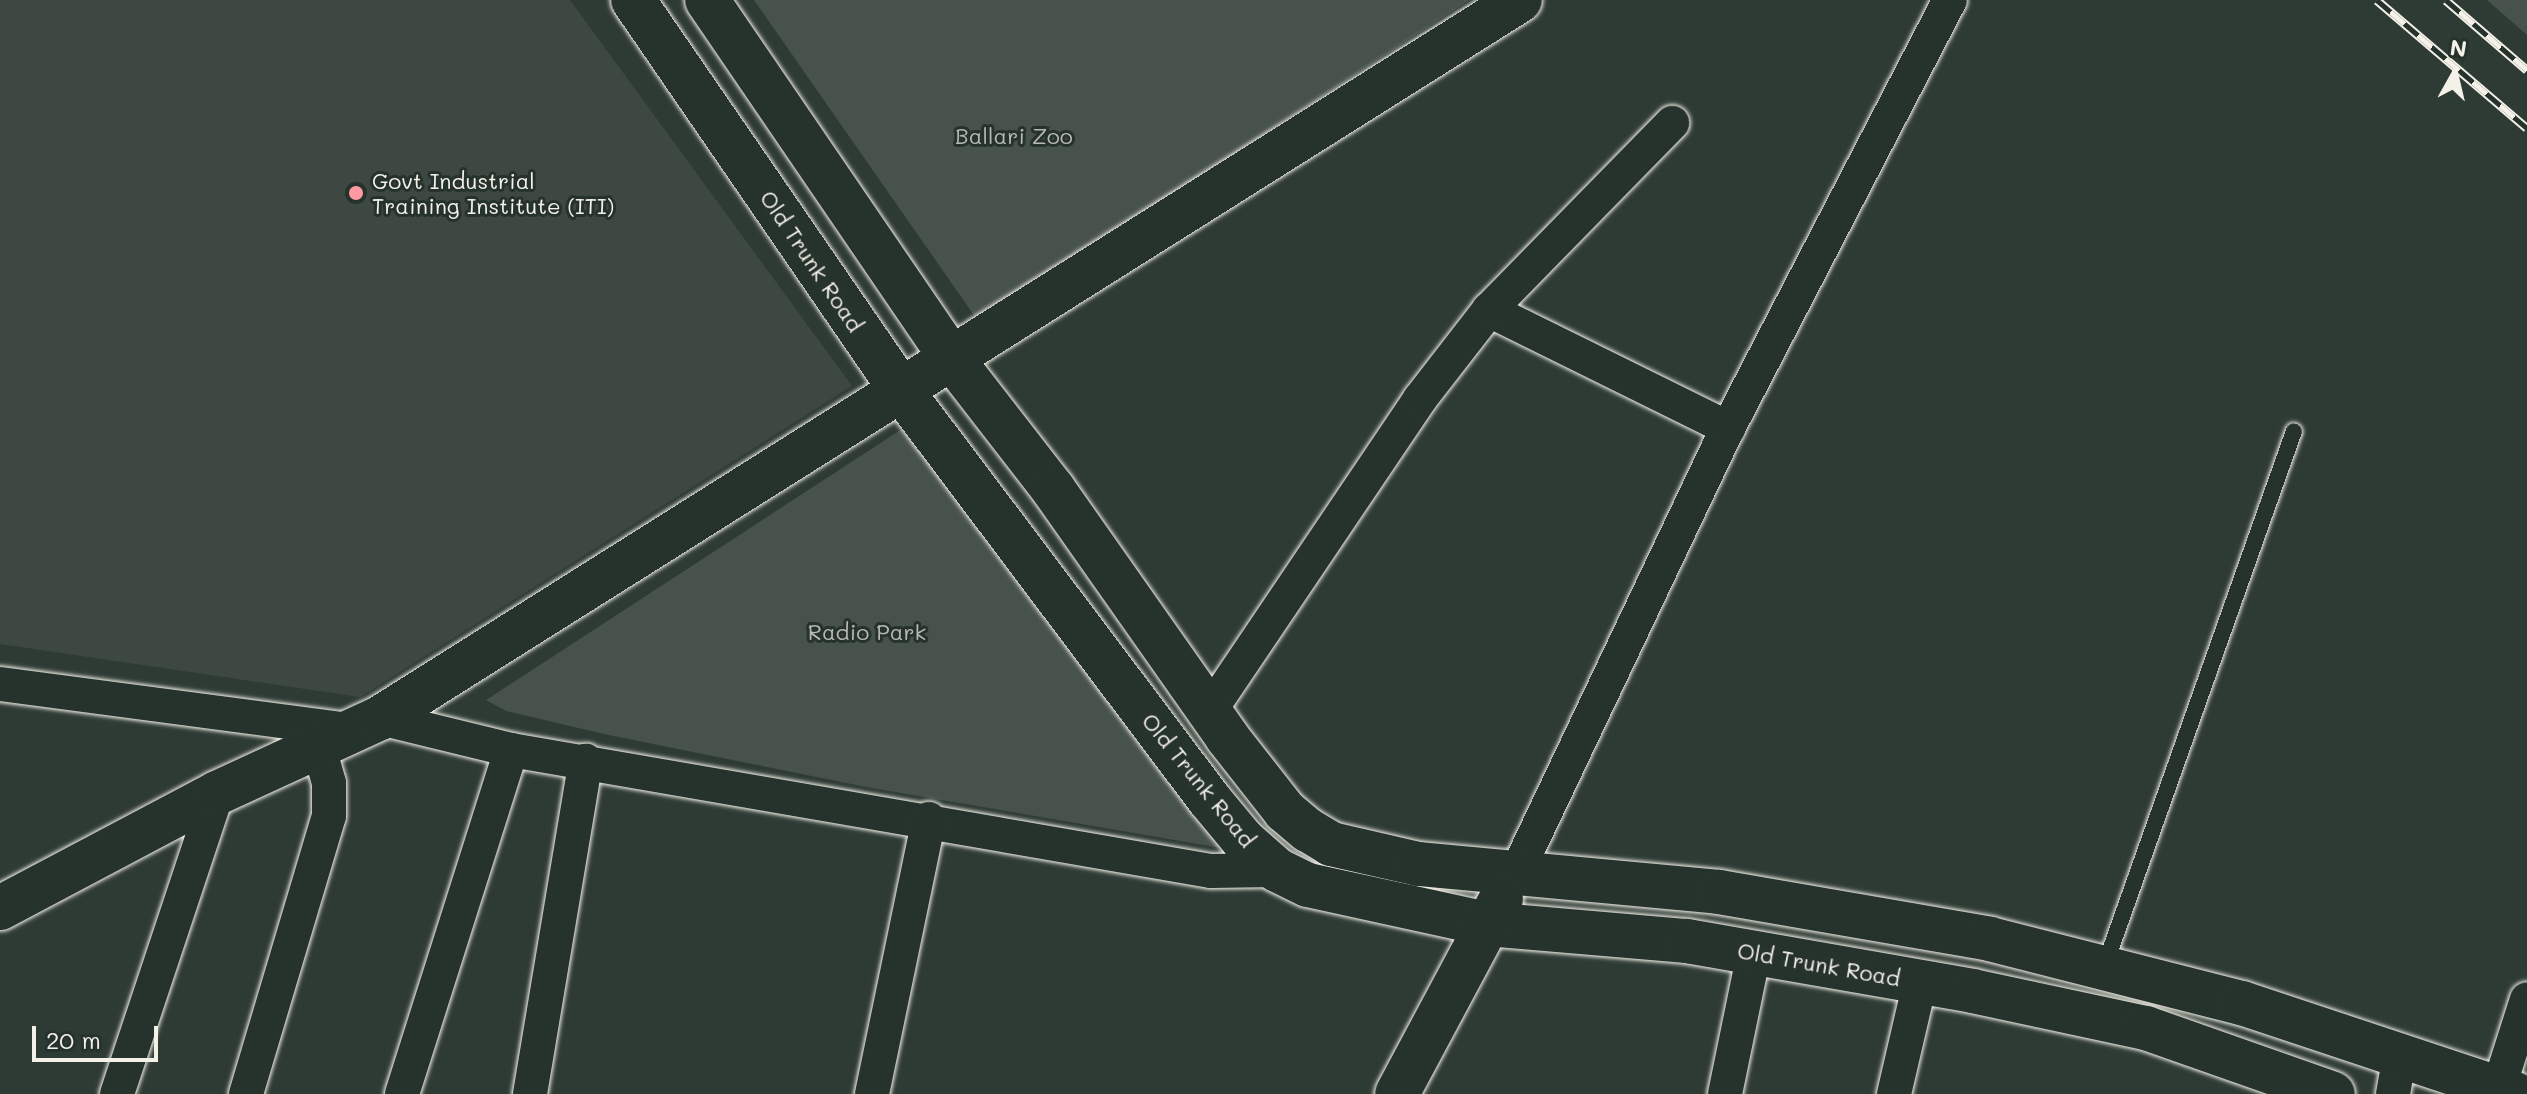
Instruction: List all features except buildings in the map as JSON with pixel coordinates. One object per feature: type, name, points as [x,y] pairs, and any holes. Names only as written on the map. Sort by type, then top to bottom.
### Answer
[{"type":"street","name":"Old Trunk Road","points":[[633,0],[901,390],[1209,799],[1243,840],[1277,870],[1308,885],[1487,924],[1673,940],[1920,982],[2146,1028],[2333,1094]]},
{"type":"street","points":[[707,0],[953,360],[1053,489],[1209,712],[1285,811],[1331,844],[1418,864],[1515,876],[1719,892],[1827,907],[2105,967],[2242,1003],[2397,1075],[2507,1090],[2527,999]]},
{"type":"street","points":[[0,908],[217,793],[349,731],[953,360],[1520,0]]},
{"type":"street","points":[[1397,1094],[1515,876],[1728,428],[1950,0]]},
{"type":"street","points":[[1209,712],[1420,399],[1489,310],[1672,123]]},
{"type":"street","points":[[1489,310],[1728,428]]},
{"type":"street","points":[[0,684],[586,761],[1211,871],[1277,870]]},
{"type":"street","points":[[246,1094],[329,816],[329,783],[349,731]]},
{"type":"street","points":[[402,1094],[511,750]]},
{"type":"street","points":[[530,1094],[586,761]]},
{"type":"street","points":[[117,1094],[217,793]]},
{"type":"street","points":[[872,1094],[929,819]]},
{"type":"street","points":[[1725,1094],[1754,953]]},
{"type":"street","points":[[1894,1094],[1920,982]]},
{"type":"lane","points":[[2105,967],[2294,431]]},
{"type":"shaded area","name":"Govt Industrial Training Institute (ITI)","points":[[0,0],[570,0],[852,386],[360,697],[0,644]]},
{"type":"green space","name":"Ballari Zoo","points":[[754,0],[1469,0],[978,321]]},
{"type":"green space","points":[[2487,0],[2527,0],[2527,35]]},
{"type":"green space","name":"Radio Park","points":[[902,429],[1227,849],[866,787],[604,734],[506,711],[486,700]]},
{"type":"railway","points":[[2377,0],[2527,128]]},
{"type":"railway","points":[[2446,0],[2527,70]]},
{"type":"place","name":"Govt Industrial Training Institute (ITI)","points":[[356,193]]}]
